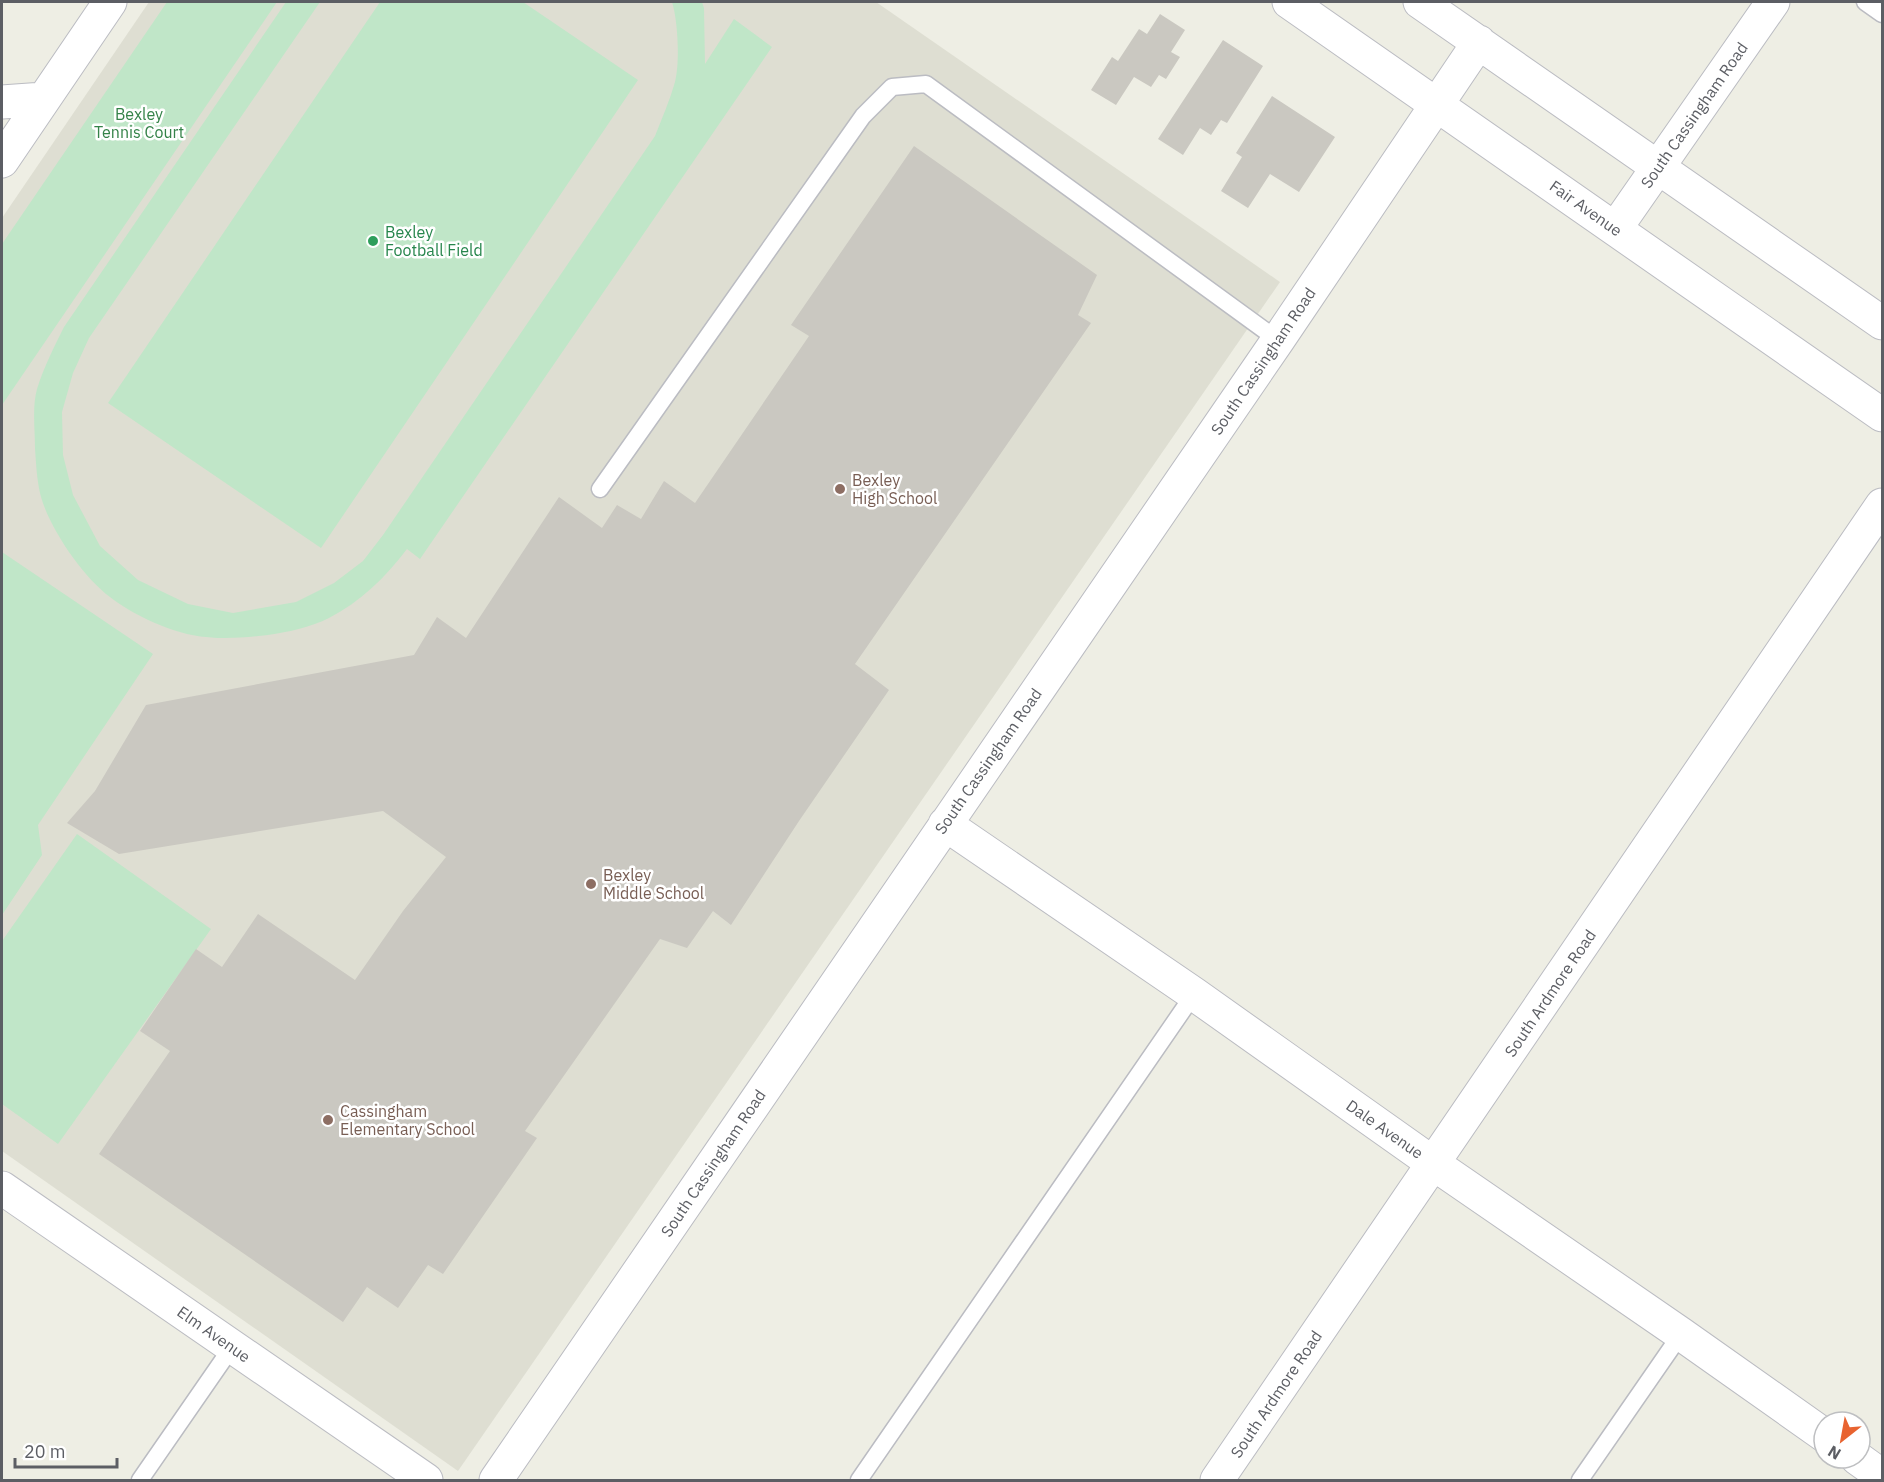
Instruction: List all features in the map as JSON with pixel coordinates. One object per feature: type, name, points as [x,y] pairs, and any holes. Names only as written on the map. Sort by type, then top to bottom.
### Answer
[{"type":"street","points":[[2,161],[110,2]]},
{"type":"street","name":"Fair Avenue","points":[[1289,2],[1882,415]]},
{"type":"street","points":[[1420,2],[1882,323]]},
{"type":"street","name":"South Cassingham Road","points":[[1615,229],[1773,2]]},
{"type":"street","name":"South Cassingham Road","points":[[496,1480],[1278,340],[1479,42]]},
{"type":"street","points":[[2,102],[44,99]]},
{"type":"street","name":"South Ardmore Road","points":[[1217,1480],[1882,505]]},
{"type":"street","name":"Dale Avenue","points":[[945,824],[1194,994],[1812,1427]]},
{"type":"street","name":"Elm Avenue","points":[[2,1188],[426,1480]]},
{"type":"lane","points":[[1865,2],[1882,14]]},
{"type":"lane","points":[[600,489],[863,116],[892,87],[926,84],[1278,340]]},
{"type":"lane","points":[[859,1480],[1194,994]]},
{"type":"lane","points":[[1580,1480],[1681,1334]]},
{"type":"lane","points":[[140,1480],[232,1347]]},
{"type":"shaded area","points":[[149,2],[876,2],[1280,282],[458,1471],[2,1151],[2,218]]},
{"type":"green space","name":"Bexley Tennis Court","points":[[167,2],[277,2],[2,405],[2,244]]},
{"type":"green space","points":[[286,2],[320,2],[89,338],[73,373],[62,412],[63,455],[73,495],[100,546],[138,580],[188,604],[233,613],[296,602],[334,583],[363,561],[383,535],[655,136],[677,74],[678,42],[672,2],[702,2],[705,64],[734,19],[772,47],[420,559],[407,549],[362,597],[340,612],[315,624],[292,631],[259,636],[201,637],[160,625],[118,603],[89,577],[69,552],[45,510],[40,491],[35,448],[35,396],[46,365],[64,327]]},
{"type":"green space","name":"Bexley Football Field","points":[[380,2],[523,2],[638,80],[321,548],[108,403]]},
{"type":"green space","points":[[2,552],[153,654],[38,825],[42,855],[2,915]]},
{"type":"green space","points":[[77,834],[211,929],[58,1144],[2,1104],[2,941]]},
{"type":"building","points":[[1160,14],[1185,30],[1171,52],[1180,57],[1166,79],[1159,75],[1151,87],[1134,77],[1116,105],[1091,90],[1112,57],[1118,61],[1139,29],[1147,34]]},
{"type":"building","points":[[1223,40],[1263,66],[1227,123],[1221,120],[1211,135],[1200,128],[1183,155],[1158,139]]},
{"type":"building","points":[[1272,96],[1335,137],[1299,192],[1270,174],[1248,208],[1221,191],[1242,157],[1236,153]]},
{"type":"building","points":[[914,146],[1097,275],[1078,315],[1091,323],[855,664],[889,690],[731,925],[713,911],[687,948],[660,939],[525,1131],[537,1138],[443,1274],[428,1265],[398,1308],[367,1287],[343,1322],[99,1154],[170,1051],[140,1031],[196,949],[222,967],[258,914],[355,980],[403,911],[446,857],[383,811],[119,854],[67,823],[95,791],[146,705],[414,655],[437,617],[466,638],[559,497],[602,528],[617,505],[641,519],[664,481],[695,503],[809,336],[791,325]]},
{"type":"place","name":"Bexley Football Field","points":[[373,241]]},
{"type":"place","name":"Bexley High School","points":[[840,489]]},
{"type":"place","name":"Bexley Middle School","points":[[591,884]]},
{"type":"place","name":"Cassingham Elementary School","points":[[328,1120]]}]
